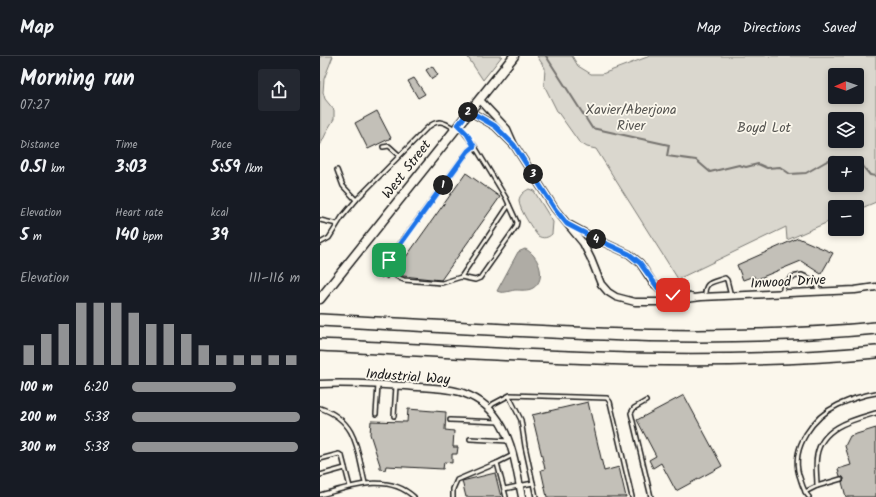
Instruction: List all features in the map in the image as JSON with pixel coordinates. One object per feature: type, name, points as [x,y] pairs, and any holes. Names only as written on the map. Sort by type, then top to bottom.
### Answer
[{"type":"highway","points":[[320,320],[657,336],[761,335],[876,328]]},
{"type":"highway","points":[[320,344],[602,359],[669,361],[782,359],[876,352]]},
{"type":"main road","name":"West Street","points":[[322,296],[479,99],[509,58]]},
{"type":"street","name":"Inwood Drive","points":[[479,99],[504,124],[514,145]]},
{"type":"street","name":"Inwood Drive","points":[[469,111],[495,126],[514,145],[555,209],[576,234],[589,254],[601,284],[608,292],[616,297],[635,302],[662,302],[703,297],[876,287]]},
{"type":"street","name":"Inwood Drive","points":[[567,224],[629,254],[640,263],[653,283],[663,291],[673,295],[703,297]]},
{"type":"street","name":"Industrial Way","points":[[320,384],[432,388],[459,392],[473,398],[488,409],[500,422],[509,441],[522,497]]},
{"type":"lane","points":[[320,243],[329,238],[337,224],[356,200],[399,155],[433,123],[443,122],[457,127],[467,134],[509,205],[517,221],[516,226],[480,278],[475,280],[461,277],[442,283],[403,280],[392,272],[388,261],[468,151],[474,146]]},
{"type":"lane","points":[[383,147],[389,146],[399,155]]},
{"type":"lane","points":[[337,170],[342,186],[356,200]]},
{"type":"lane","points":[[461,277],[509,205]]},
{"type":"lane","points":[[320,220],[337,224]]},
{"type":"lane","points":[[782,293],[784,284],[792,277],[802,275],[810,279],[820,291]]},
{"type":"lane","points":[[703,297],[704,288],[706,285],[725,278],[727,280],[730,296]]},
{"type":"lane","points":[[376,414],[378,385]]},
{"type":"lane","points":[[394,416],[396,386]]},
{"type":"lane","points":[[809,497],[805,492],[798,470],[798,457],[801,445],[807,432],[820,417],[838,405],[876,393]]},
{"type":"lane","points":[[509,396],[521,420],[536,497]]},
{"type":"lane","points":[[488,409],[493,404],[509,396],[608,399],[610,402],[632,497]]},
{"type":"lane","points":[[646,401],[634,408],[631,412],[651,497]]},
{"type":"lane","points":[[320,408],[338,416],[350,430],[354,437],[365,484]]},
{"type":"lane","points":[[817,486],[817,455],[821,443],[838,426],[876,413]]},
{"type":"lane","points":[[450,420],[500,422]]},
{"type":"lane","points":[[470,439],[509,441]]},
{"type":"lane","points":[[320,459],[339,454],[342,456],[350,487]]},
{"type":"lane","points":[[453,497],[453,489],[457,480],[513,455]]},
{"type":"lane","points":[[498,463],[506,497]]},
{"type":"lane","points":[[320,475],[346,468]]},
{"type":"lane","points":[[805,492],[817,486],[841,479]]},
{"type":"lane","points":[[504,489],[533,483]]},
{"type":"lane","points":[[320,495],[365,484],[388,484],[406,491],[414,497]]},
{"type":"green space","points":[[320,56],[333,56],[324,79],[323,92],[325,99],[334,110],[334,119],[320,146]]},
{"type":"green space","points":[[467,56],[502,56],[483,80]]},
{"type":"green space","points":[[537,56],[572,56],[578,66],[591,74],[602,74],[650,56],[876,56],[876,202],[864,207],[864,200],[828,200],[828,222],[787,240],[786,227],[678,279],[596,149],[587,147],[579,142],[557,111],[544,85],[545,68]]},
{"type":"green space","points":[[529,189],[534,191],[553,222],[552,234],[547,237],[542,238],[538,236],[521,209],[519,201],[520,197]]},
{"type":"shaded area","points":[[525,249],[534,256],[540,267],[540,279],[537,284],[529,290],[497,291],[518,252]]},
{"type":"building","points":[[432,66],[438,75],[432,79],[426,70]]},
{"type":"building","points":[[414,78],[425,94],[418,98],[408,81]]},
{"type":"building","points":[[377,111],[391,138],[368,149],[355,123]]},
{"type":"building","points":[[466,173],[500,197],[441,280],[403,276],[396,271]]},
{"type":"building","points":[[798,238],[833,253],[821,274],[801,261],[755,280],[754,276],[743,280],[737,265]]},
{"type":"building","points":[[381,266],[390,274],[387,279],[383,276],[382,278],[376,273]]},
{"type":"building","points":[[684,395],[722,466],[676,491],[661,463],[653,468],[649,460],[656,456],[637,420]]},
{"type":"building","points":[[588,402],[604,471],[619,467],[626,497],[547,497],[541,470],[545,469],[532,415]]},
{"type":"building","points":[[408,409],[446,412],[445,430],[454,431],[453,447],[458,447],[457,454],[452,454],[452,463],[444,462],[443,469],[386,466],[385,470],[380,469],[370,434],[371,421],[407,422]]},
{"type":"building","points":[[876,428],[876,497],[846,497],[842,482],[844,478],[840,476],[838,469],[851,465],[845,446],[850,436]]},
{"type":"building","points":[[495,473],[501,497],[466,497],[462,481]]},
{"type":"waterway","points":[[546,56],[592,128],[669,145],[667,156],[696,160],[710,172],[739,165],[746,167],[758,164],[767,168],[780,167],[790,174],[806,173],[828,160]]},
{"type":"waterway","points":[[864,168],[870,175],[876,176]]},
{"type":"route","points":[[389,260],[468,151],[474,146],[467,134],[458,125],[469,111],[495,126],[514,145],[555,209],[567,224],[629,254],[640,263],[658,288],[673,295]]},
{"type":"park label","name":"Xavier/Aberjona River","points":[[631,118]]},
{"type":"park label","name":"Boyd Lot","points":[[764,127]]}]
